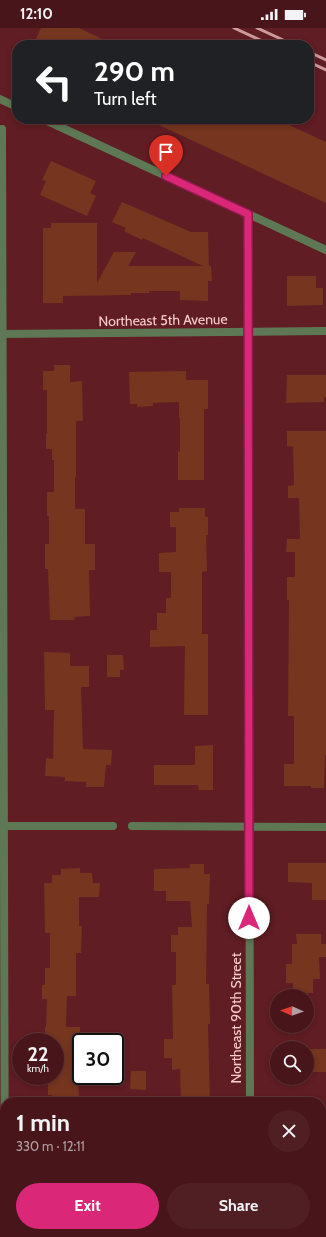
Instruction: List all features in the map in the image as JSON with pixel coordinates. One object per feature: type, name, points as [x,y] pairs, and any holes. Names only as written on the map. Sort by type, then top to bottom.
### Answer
[{"type":"street","points":[[0,99],[12,105]]},
{"type":"street","points":[[54,124],[326,250]]},
{"type":"street","points":[[2,129],[1,826],[4,1097]]},
{"type":"street","name":"Northeast 90th Street","points":[[248,214],[248,826],[250,1097]]},
{"type":"street","name":"Northeast 5th Avenue","points":[[1,334],[326,331]]},
{"type":"street","points":[[1,826],[113,826]]},
{"type":"street","points":[[132,826],[326,827]]},
{"type":"building","points":[[41,28],[79,28],[104,40],[35,40]]},
{"type":"building","points":[[157,124],[287,124],[326,142],[326,203]]},
{"type":"building","points":[[51,161],[96,181],[90,193],[96,196],[87,216],[40,195],[46,181],[42,180]]},
{"type":"building","points":[[122,202],[191,232],[208,232],[209,266],[211,266],[212,281],[208,281],[208,301],[180,300],[180,291],[149,291],[149,293],[131,293],[131,295],[63,296],[63,303],[43,303],[43,228],[51,228],[51,223],[97,223],[97,283],[114,252],[136,252],[128,266],[203,266],[143,238],[142,240],[124,231],[126,228],[112,222]]},
{"type":"building","points":[[287,276],[316,276],[316,288],[323,288],[323,305],[287,306]]},
{"type":"building","points":[[54,365],[70,365],[70,382],[82,381],[83,421],[76,421],[75,509],[85,509],[85,544],[95,544],[95,570],[89,570],[90,616],[74,617],[75,620],[50,620],[48,569],[45,569],[45,544],[49,544],[47,492],[54,492],[54,460],[52,460],[52,449],[46,449],[47,390],[43,390],[43,371],[54,371]]},
{"type":"building","points":[[186,371],[186,380],[208,380],[208,409],[204,409],[204,480],[178,480],[178,451],[180,452],[179,402],[153,403],[153,406],[137,407],[137,404],[130,404],[129,372]]},
{"type":"building","points":[[287,375],[326,375],[326,397],[324,397],[324,402],[286,403]]},
{"type":"building","points":[[287,431],[326,431],[326,755],[324,788],[311,788],[311,786],[284,786],[284,764],[294,764],[294,716],[288,716],[289,600],[287,600],[287,577],[295,577],[295,552],[286,552],[287,539],[300,539],[299,498],[288,498],[288,486],[294,485],[293,447],[287,446]]},
{"type":"building","points":[[179,508],[205,508],[205,517],[208,517],[208,535],[206,535],[207,571],[202,572],[202,634],[208,634],[208,715],[184,715],[185,646],[150,647],[150,630],[157,630],[157,613],[166,613],[166,598],[171,598],[171,572],[159,572],[159,553],[176,552],[176,527],[170,527],[170,512],[179,512]]},
{"type":"building","points":[[44,652],[70,653],[70,666],[89,666],[89,687],[81,687],[83,749],[112,750],[111,765],[106,765],[104,787],[86,787],[86,782],[65,781],[65,777],[45,776],[46,758],[53,759],[54,710],[45,710]]},
{"type":"building","points":[[107,655],[123,655],[124,670],[120,670],[120,677],[107,677]]},
{"type":"building","points":[[213,745],[213,790],[199,790],[198,785],[154,785],[154,765],[195,765],[195,746]]},
{"type":"building","points":[[288,863],[326,863],[326,900],[312,900],[312,883],[288,882]]},
{"type":"building","points":[[190,864],[204,864],[204,874],[210,874],[209,904],[207,904],[206,984],[209,984],[210,1024],[208,1024],[210,1097],[181,1097],[180,1069],[172,1070],[172,1058],[164,1058],[164,1039],[173,1039],[172,985],[176,985],[176,952],[171,952],[171,935],[178,935],[178,927],[192,927],[190,901],[166,901],[166,891],[154,891],[154,869],[190,868]]},
{"type":"building","points":[[80,868],[80,873],[92,873],[93,883],[100,883],[99,897],[79,897],[79,926],[82,926],[81,953],[76,953],[76,996],[67,996],[66,1027],[80,1027],[80,1033],[72,1033],[72,1085],[79,1085],[79,1097],[52,1097],[52,1095],[48,1095],[48,1085],[64,1085],[64,1033],[45,1033],[47,999],[42,999],[42,985],[45,985],[45,968],[50,968],[50,933],[45,933],[44,883],[52,883],[52,875],[61,875],[61,869]]},
{"type":"building","points":[[296,934],[321,934],[321,944],[326,944],[326,957],[319,957],[320,979],[313,979],[313,989],[293,989],[293,983],[286,983],[286,964],[292,964],[292,944],[297,944]]},
{"type":"building","points":[[314,1049],[326,1049],[326,1072],[314,1072]]},
{"type":"building","points":[[131,1071],[146,1071],[146,1090],[130,1089]]},
{"type":"railway","points":[[234,28],[260,40]]},
{"type":"railway","points":[[257,28],[283,40]]},
{"type":"railway","points":[[314,54],[326,60]]},
{"type":"railway","points":[[314,64],[326,70]]},
{"type":"route","points":[[166,176],[248,214],[249,918]]}]
